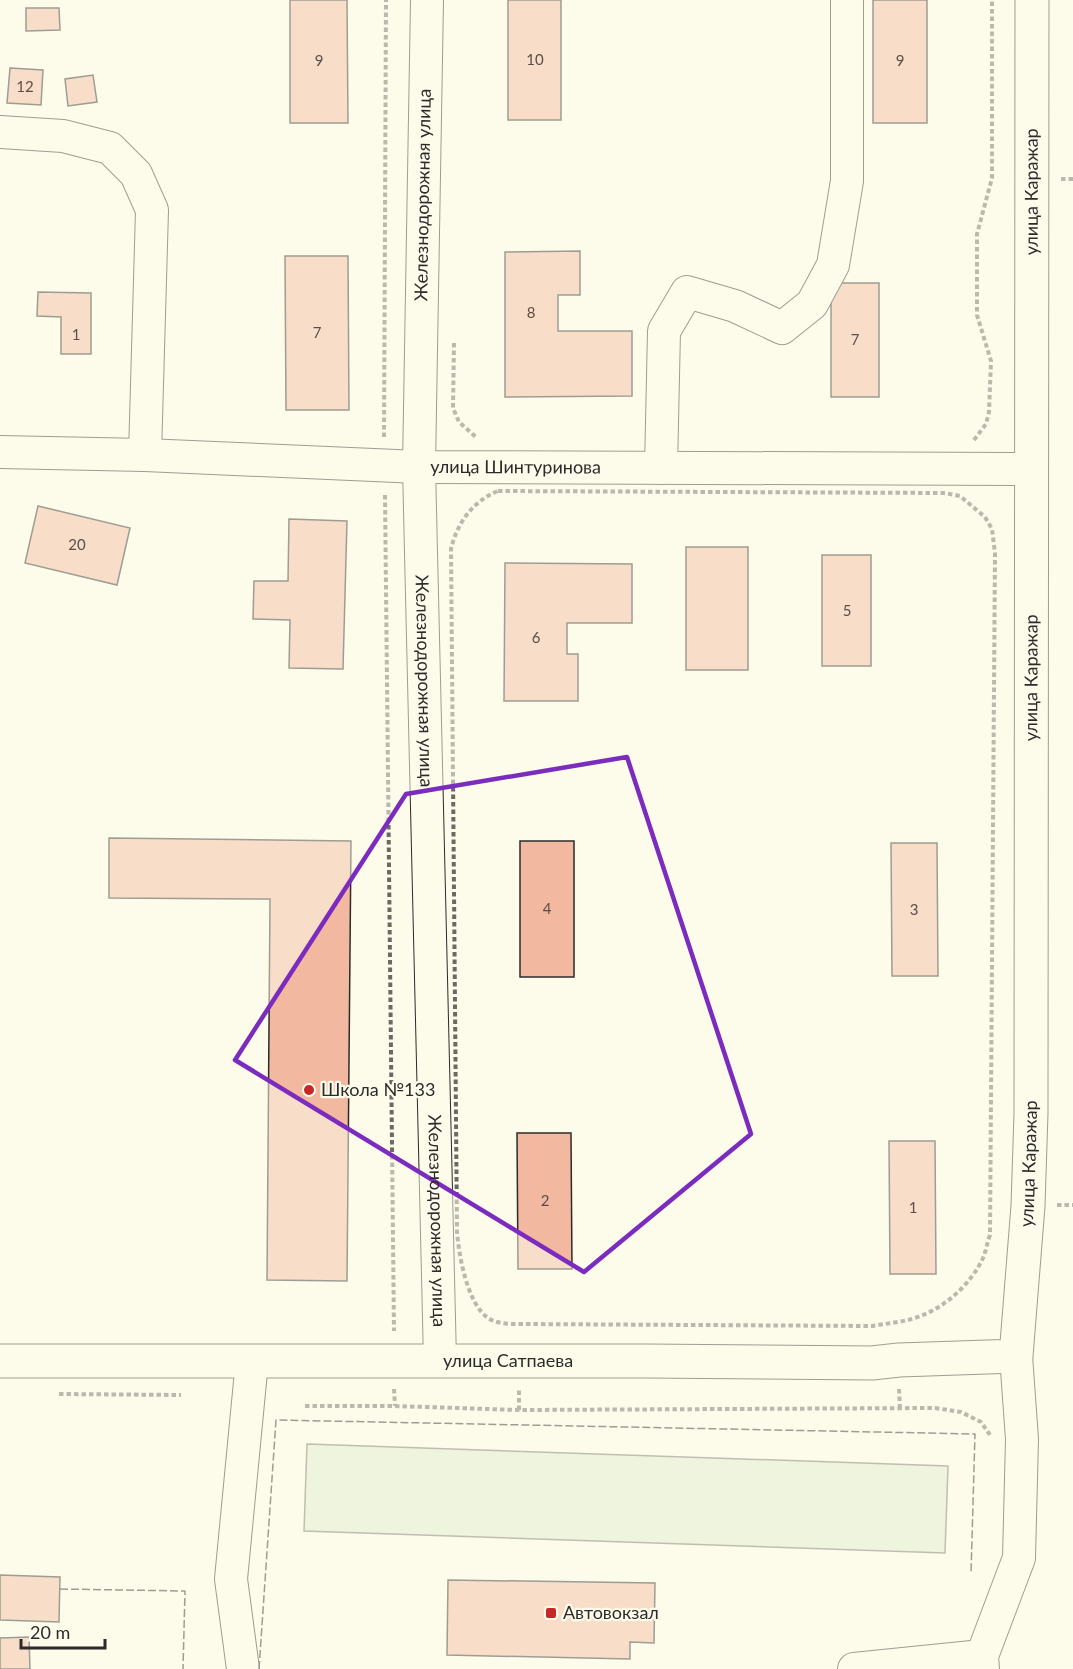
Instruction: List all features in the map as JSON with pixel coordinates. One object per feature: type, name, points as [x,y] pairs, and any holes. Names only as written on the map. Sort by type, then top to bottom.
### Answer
[{"type":"main road","name":"улица Каражар","points":[[1016,1356],[1028,1206],[1030,1113],[1032,0]]},
{"type":"main road","name":"улица Сатпаева","points":[[0,1361],[872,1363],[1016,1356]]},
{"type":"street","name":"Железнодорожная улица","points":[[427,0],[419,467],[440,1361]]},
{"type":"street","points":[[661,468],[664,331],[687,292],[735,306],[782,328],[812,304],[833,265],[847,181],[847,0]]},
{"type":"street","points":[[0,132],[63,136],[110,148],[136,174],[152,210],[145,455]]},
{"type":"street","name":"улица Шинтуринова","points":[[0,452],[145,455],[419,467],[1031,470]]},
{"type":"street","points":[[854,1669],[982,1663],[1019,1558],[1022,1438],[1016,1356]]},
{"type":"street","points":[[243,1669],[231,1579],[252,1361]]},
{"type":"path","points":[[386,0],[384,465],[394,1406]]},
{"type":"path","points":[[498,491],[945,494],[960,496],[985,517],[992,529],[995,553],[990,1235],[983,1258],[972,1276],[942,1305],[923,1315],[873,1326],[501,1323],[488,1318],[476,1304],[459,1256],[457,1232],[451,549],[454,535],[461,523],[485,496],[498,491]]},
{"type":"path","points":[[57,1394],[181,1395]]},
{"type":"path","points":[[305,1406],[519,1410],[934,1408],[961,1412],[981,1422],[993,1440]]},
{"type":"highlighted area","points":[[627,757],[751,1134],[584,1272],[235,1060],[406,794]]},
{"type":"green space","points":[[307,1444],[948,1466],[945,1553],[304,1531]]},
{"type":"building","points":[[290,0],[347,0],[348,123],[290,123]]},
{"type":"building","points":[[508,0],[561,0],[561,120],[508,120]]},
{"type":"building","points":[[873,0],[927,0],[927,123],[873,123]]},
{"type":"building","points":[[26,8],[59,8],[60,30],[26,31]]},
{"type":"building","points":[[10,68],[43,70],[41,105],[7,103]]},
{"type":"building","points":[[93,75],[97,102],[68,106],[65,79]]},
{"type":"building","points":[[580,251],[580,295],[558,295],[558,331],[632,331],[632,396],[505,397],[505,252]]},
{"type":"building","points":[[285,256],[348,256],[349,410],[286,410]]},
{"type":"building","points":[[831,283],[879,283],[879,397],[831,397]]},
{"type":"building","points":[[38,292],[91,293],[91,354],[61,354],[61,317],[37,316]]},
{"type":"building","points":[[38,506],[130,528],[117,585],[25,563]]},
{"type":"building","points":[[289,519],[347,521],[343,669],[289,668],[290,620],[253,619],[254,581],[288,581]]},
{"type":"building","points":[[686,547],[748,547],[748,670],[686,670]]},
{"type":"building","points":[[822,555],[871,555],[871,666],[822,666]]},
{"type":"building","points":[[505,563],[632,564],[632,623],[567,623],[567,654],[578,654],[578,701],[504,701]]},
{"type":"building","name":"Школа №133","points":[[109,838],[351,841],[347,1281],[267,1280],[270,899],[109,898]]},
{"type":"building","points":[[520,841],[574,841],[574,977],[520,977]]},
{"type":"building","points":[[891,843],[937,843],[938,976],[892,976]]},
{"type":"building","points":[[517,1133],[571,1133],[572,1269],[518,1269]]},
{"type":"building","points":[[889,1141],[935,1141],[936,1274],[890,1274]]},
{"type":"building","points":[[0,1575],[60,1577],[59,1622],[0,1620]]},
{"type":"building","name":"Автовокзал","points":[[448,1580],[655,1583],[654,1643],[630,1642],[630,1659],[447,1655]]},
{"type":"building","points":[[29,1637],[30,1669],[0,1669],[0,1638]]},
{"type":"fence","points":[[259,1669],[276,1420],[975,1434],[971,1574]]},
{"type":"fence","points":[[60,1589],[185,1591],[183,1669]]},
{"type":"place","name":"Школа №133","points":[[309,1090]]},
{"type":"place","name":"Автовокзал","points":[[551,1613]]}]
